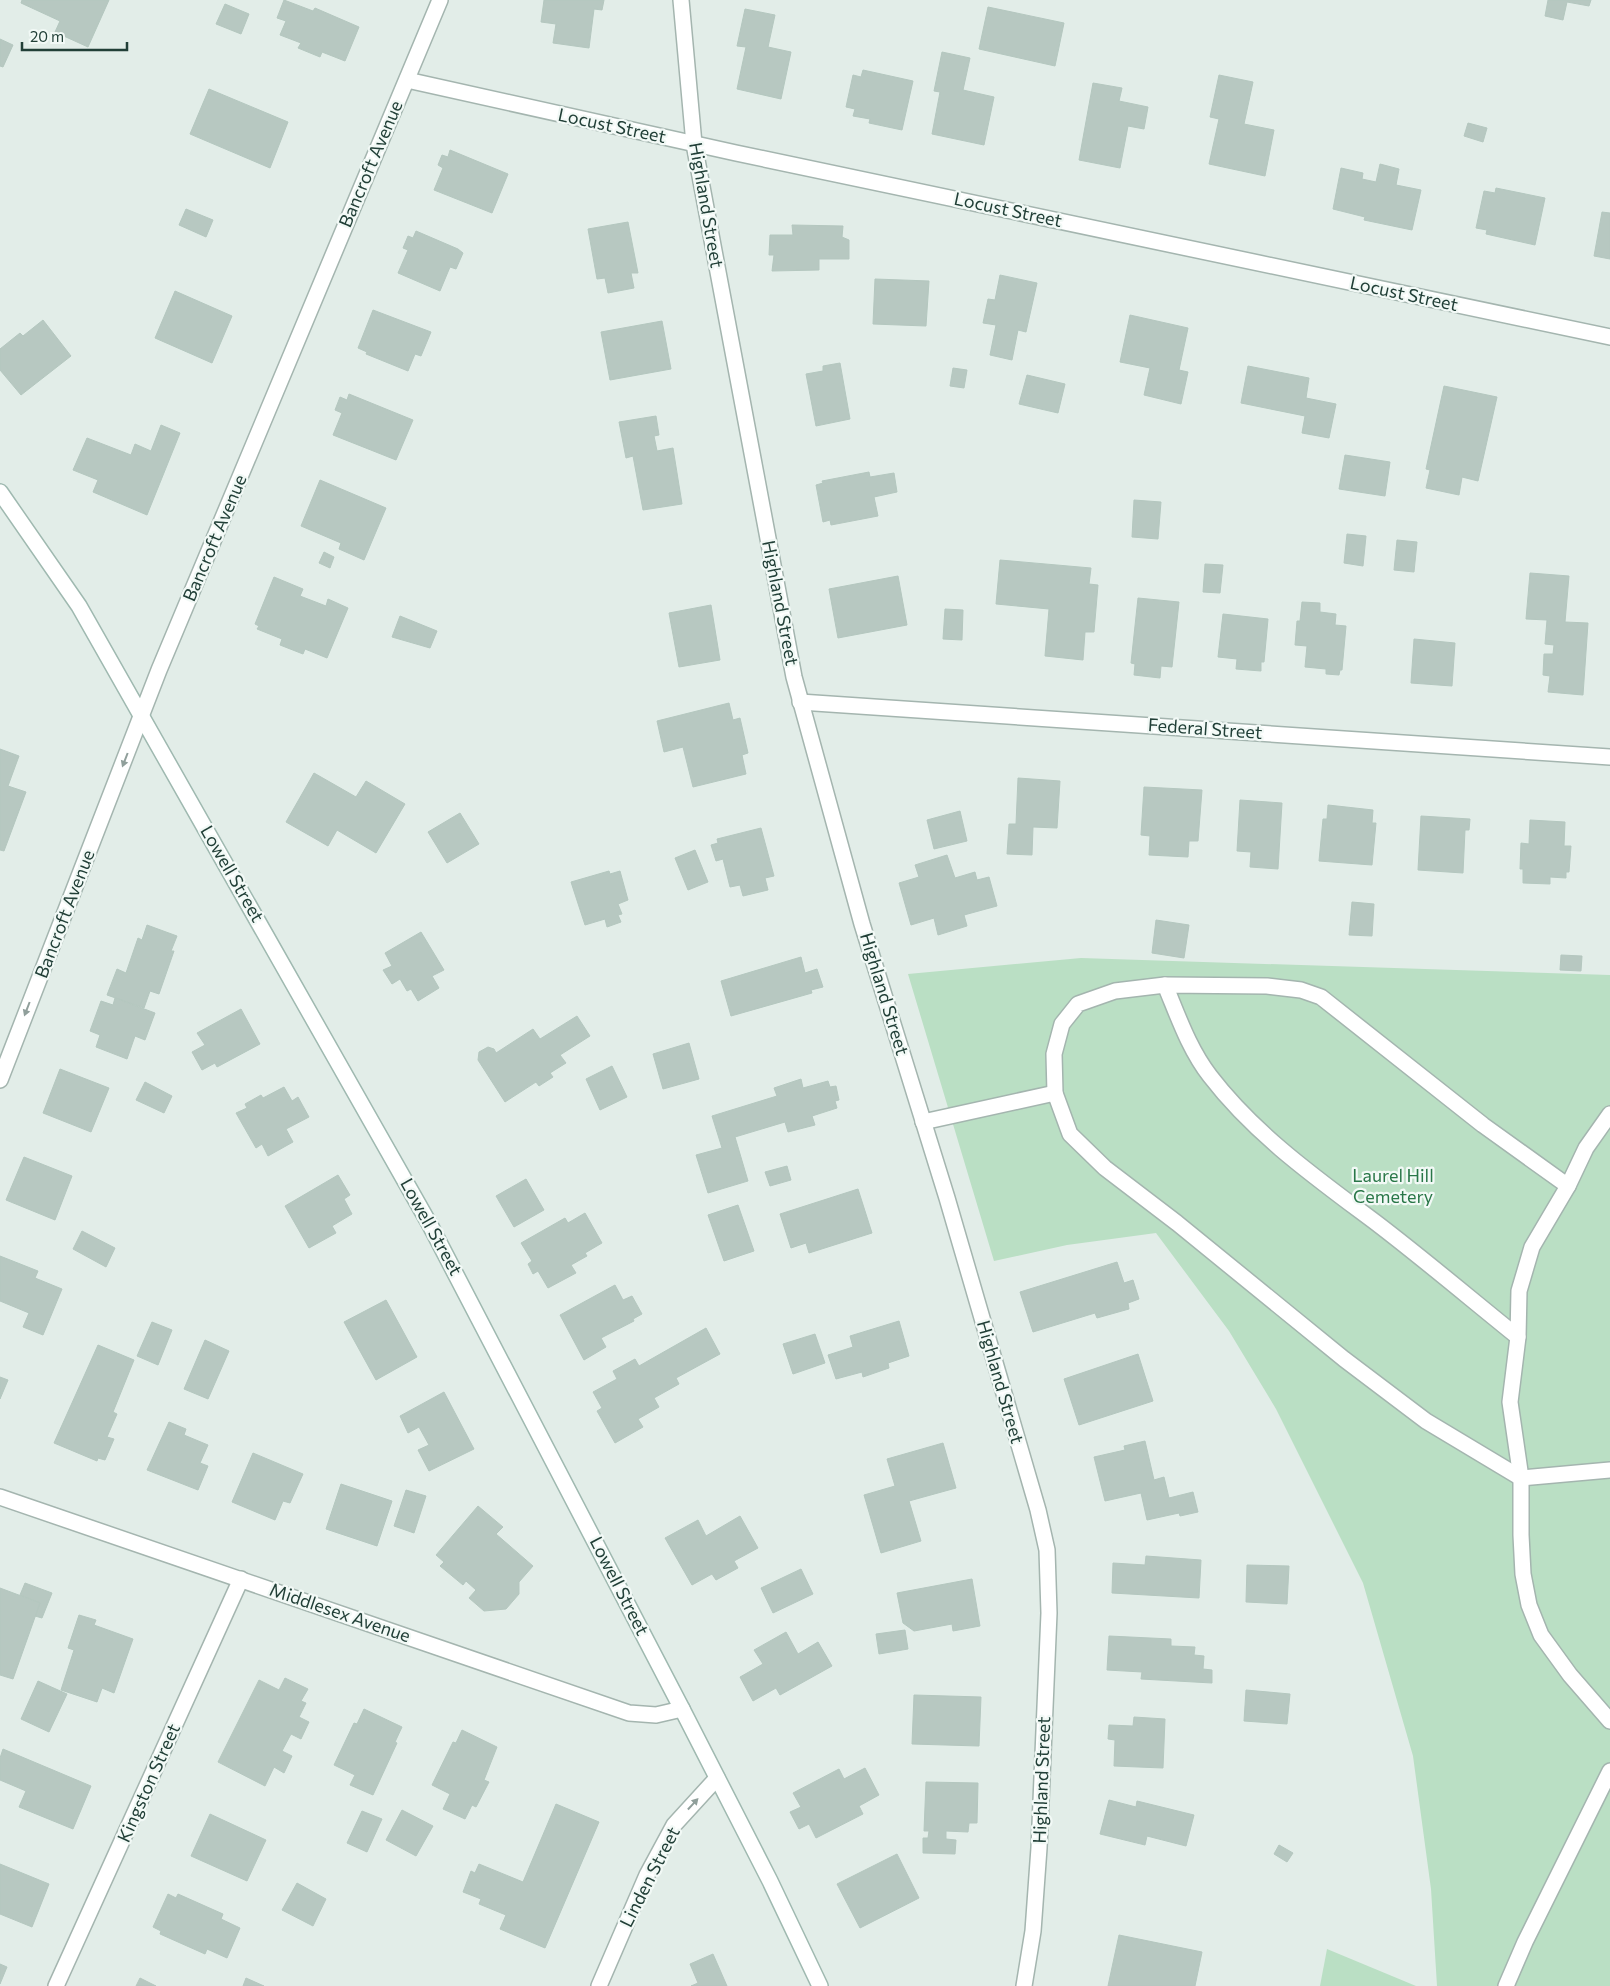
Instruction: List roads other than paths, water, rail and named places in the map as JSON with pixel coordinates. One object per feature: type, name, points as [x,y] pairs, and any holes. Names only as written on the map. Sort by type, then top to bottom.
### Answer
[{"type":"street","name":"Bancroft Avenue","points":[[0,1080],[142,715],[440,0]]},
{"type":"street","name":"Highland Street","points":[[681,0],[694,144],[800,702],[862,924],[1038,1510],[1047,1550],[1049,1614],[1039,1848],[1033,1931],[1024,1986]]},
{"type":"street","name":"Locust Street","points":[[407,80],[694,144],[1610,337]]},
{"type":"street","name":"Lowell Street","points":[[0,492],[79,606],[444,1251],[682,1709],[820,1986]]},
{"type":"street","name":"Federal Street","points":[[800,702],[1610,757]]},
{"type":"street","points":[[1165,984],[1189,1043],[1208,1074],[1237,1108],[1284,1152],[1399,1241],[1518,1337]]},
{"type":"street","points":[[1568,1186],[1483,1125],[1321,997],[1301,990],[1266,986],[1165,984],[1115,991],[1078,1004],[1062,1024],[1054,1054],[1055,1093],[1070,1134],[1104,1168],[1177,1223],[1344,1359],[1426,1421],[1521,1478],[1610,1470]]},
{"type":"street","points":[[923,1122],[1055,1093]]},
{"type":"street","points":[[1610,1114],[1586,1148],[1568,1186],[1532,1247],[1519,1291],[1518,1337],[1510,1402],[1521,1478],[1523,1574],[1529,1606],[1541,1635],[1570,1675],[1610,1721]]},
{"type":"street","name":"Middlesex Avenue","points":[[0,1497],[629,1713],[656,1715],[682,1709]]},
{"type":"street","name":"Kingston Street","points":[[56,1986],[241,1579]]},
{"type":"street","points":[[1506,1986],[1525,1942],[1610,1771]]},
{"type":"street","name":"Linden Street","points":[[598,1986],[647,1875],[674,1825],[717,1778]]},
{"type":"park label","name":"Laurel Hill Cemetery","points":[[1393,1186]]}]
